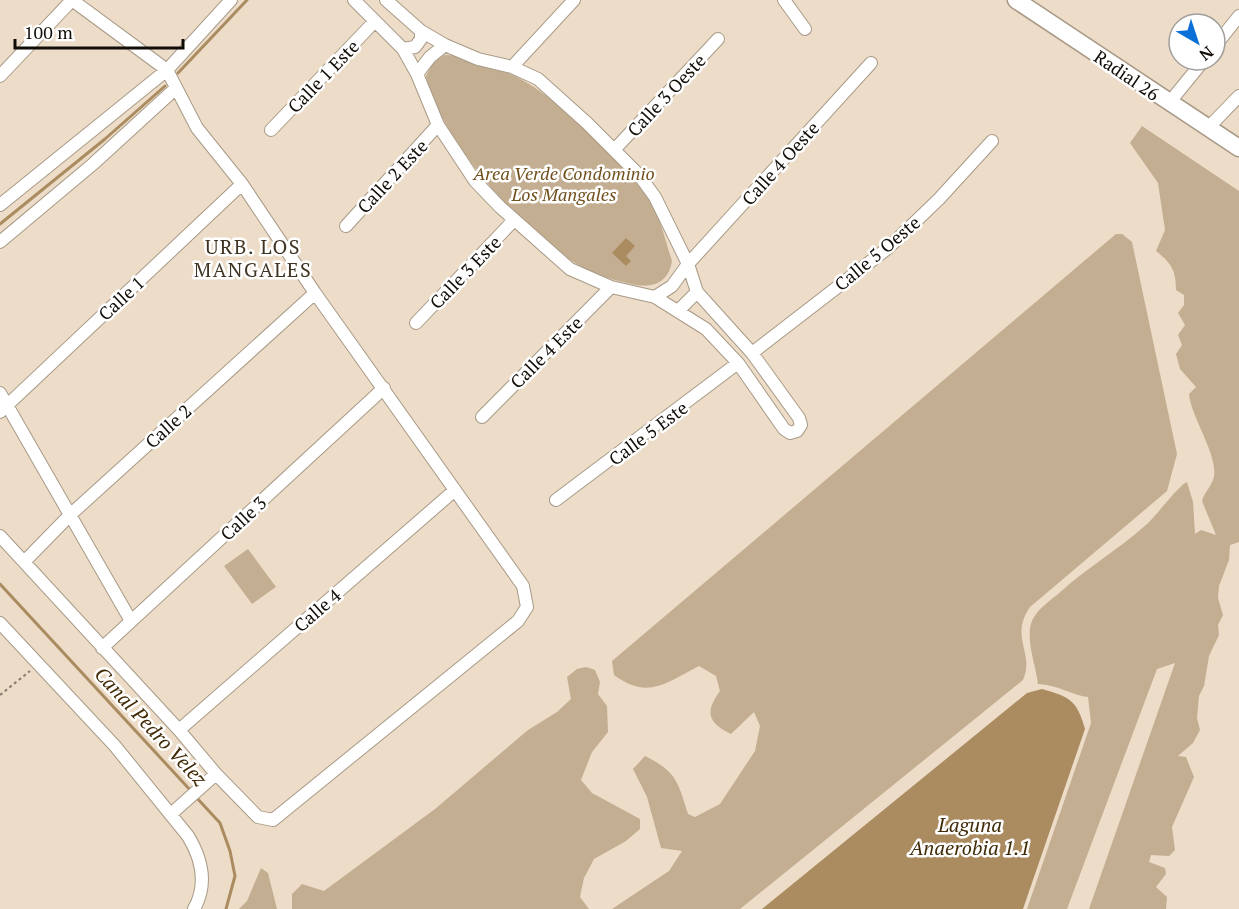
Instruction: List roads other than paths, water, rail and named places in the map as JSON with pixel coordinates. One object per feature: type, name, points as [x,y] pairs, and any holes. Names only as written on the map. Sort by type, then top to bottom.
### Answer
[{"type":"main road","name":"Radial 26","points":[[1016,0],[1239,148]]},
{"type":"street","points":[[0,76],[72,0],[167,70],[197,128],[242,184],[315,293],[523,586],[527,607],[518,621],[273,820],[258,817],[216,774],[179,730],[0,536]]},
{"type":"street","points":[[0,205],[167,70],[231,0]]},
{"type":"street","points":[[354,0],[403,49],[417,74],[438,125],[475,181],[514,220],[570,269],[611,287],[655,297],[706,328],[738,363],[784,429],[790,434],[797,431],[801,426],[799,418],[752,353],[697,292],[688,264],[655,197],[639,175],[555,92],[538,79],[512,67],[478,59],[445,45],[422,32],[389,1]]},
{"type":"street","points":[[512,67],[574,0]]},
{"type":"street","points":[[784,0],[805,29]]},
{"type":"street","points":[[1227,31],[1239,16]]},
{"type":"street","name":"Calle 1 Este","points":[[271,130],[375,21]]},
{"type":"street","points":[[403,49],[415,47],[421,39],[422,32]]},
{"type":"street","name":"Calle 3 Oeste","points":[[614,150],[718,39]]},
{"type":"street","points":[[417,74],[430,57],[445,45]]},
{"type":"street","name":"Calle 4 Oeste","points":[[655,297],[672,286],[688,264],[871,63]]},
{"type":"street","points":[[1169,103],[1194,72]]},
{"type":"street","points":[[0,242],[93,164],[176,88]]},
{"type":"street","points":[[1208,128],[1239,96]]},
{"type":"street","name":"Calle 2 Este","points":[[346,226],[438,125]]},
{"type":"street","name":"Calle 5 Oeste","points":[[752,353],[888,248],[939,199],[992,141]]},
{"type":"street","name":"Calle 1","points":[[3,409],[242,184]]},
{"type":"street","name":"Calle 3 Este","points":[[417,323],[514,220]]},
{"type":"street","name":"Calle 4 Este","points":[[482,417],[611,287]]},
{"type":"street","points":[[679,310],[697,292]]},
{"type":"street","name":"Calle 2","points":[[24,562],[70,515],[315,293]]},
{"type":"street","name":"Calle 5 Este","points":[[556,500],[738,363]]},
{"type":"street","name":"Calle 3","points":[[102,648],[384,388]]},
{"type":"street","points":[[0,393],[3,409],[70,515],[131,621]]},
{"type":"street","name":"Calle 4","points":[[179,730],[455,490]]},
{"type":"street","points":[[0,623],[37,666],[176,810],[198,852],[203,872],[199,899],[194,909]]},
{"type":"street","points":[[176,810],[216,774]]},
{"type":"water","points":[[626,238],[635,246],[626,256],[631,261],[626,266],[612,253]]},
{"type":"water","name":"Laguna Anaerobia 1.1","points":[[1042,689],[1071,701],[1079,712],[1085,729],[1023,909],[762,909],[1027,693]]},
{"type":"waterway","points":[[178,73],[247,0]]},
{"type":"waterway","points":[[0,224],[105,139],[165,86]]},
{"type":"waterway","name":"Canal Pedro Velez","points":[[0,584],[192,792]]},
{"type":"waterway","name":"Canal Pedro Velez","points":[[196,797],[220,823],[230,851],[235,876],[226,909]]},
{"type":"district","name":"URB. LOS MANGALES","points":[[253,258]]},
{"type":"park label","name":"Area Verde Condominio Los Mangales","points":[[564,183]]}]
